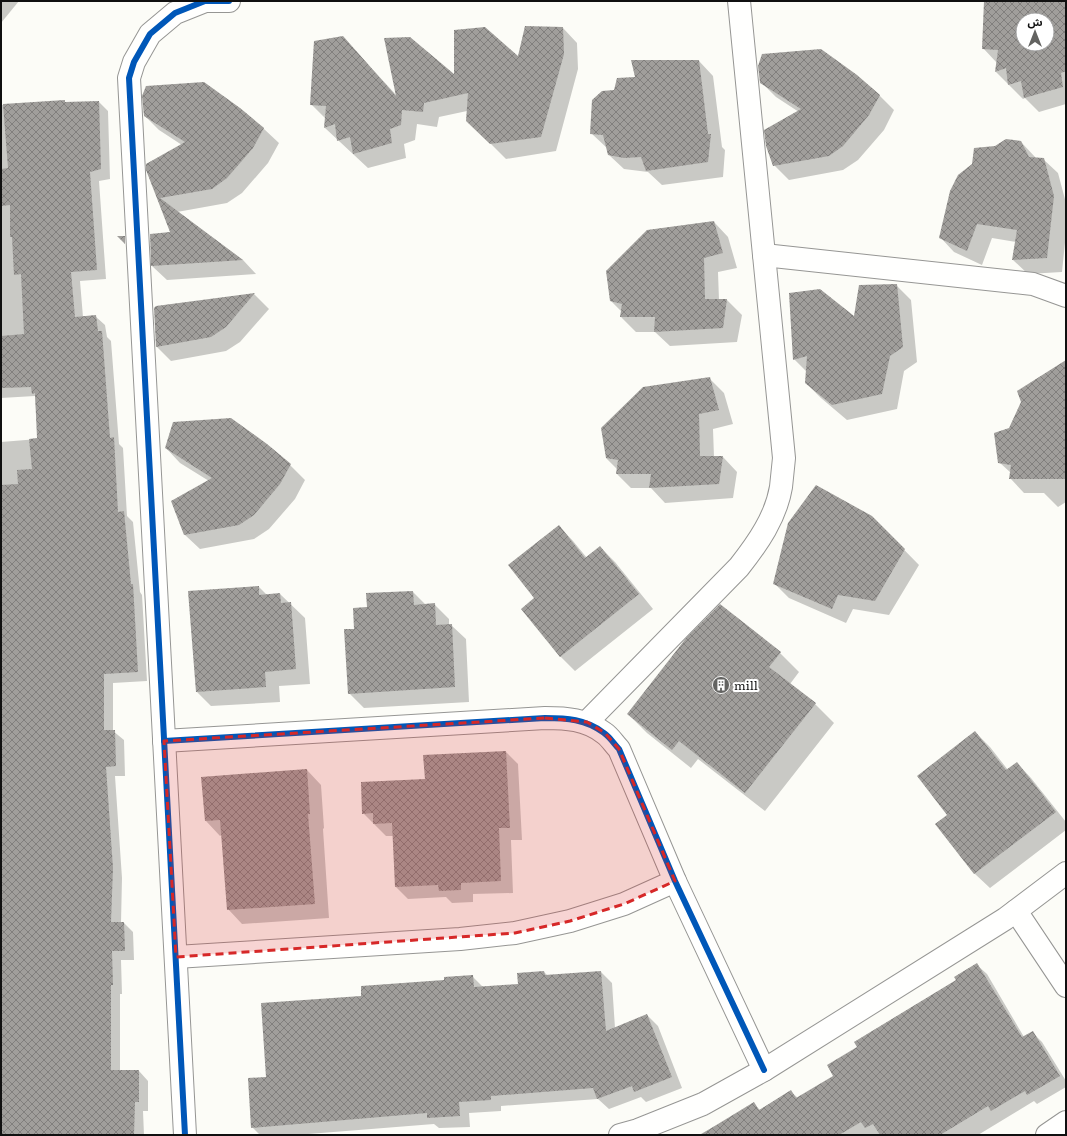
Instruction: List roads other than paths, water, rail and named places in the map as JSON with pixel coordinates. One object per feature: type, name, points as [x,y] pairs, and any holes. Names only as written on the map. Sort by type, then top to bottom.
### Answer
[{"type":"street","points":[[185,1135],[129,78],[134,62],[150,34],[175,13],[205,1],[229,1]]},
{"type":"street","points":[[587,722],[739,567],[758,543],[772,517],[780,488],[784,458],[739,1]]},
{"type":"street","points":[[764,255],[1033,284],[1066,296]]},
{"type":"street","points":[[164,741],[545,718],[568,718],[587,722],[605,733],[619,749],[675,881],[764,1070]]},
{"type":"street","points":[[620,1135],[638,1130],[702,1104],[764,1070],[1016,911],[1066,873]]},
{"type":"street","points":[[176,957],[460,939],[515,933],[570,922],[624,904],[675,881]]},
{"type":"street","points":[[1016,911],[1066,986]]},
{"type":"street","points":[[1047,1135],[1066,1122]]},
{"type":"place","name":"mill","points":[[721,685]]}]
